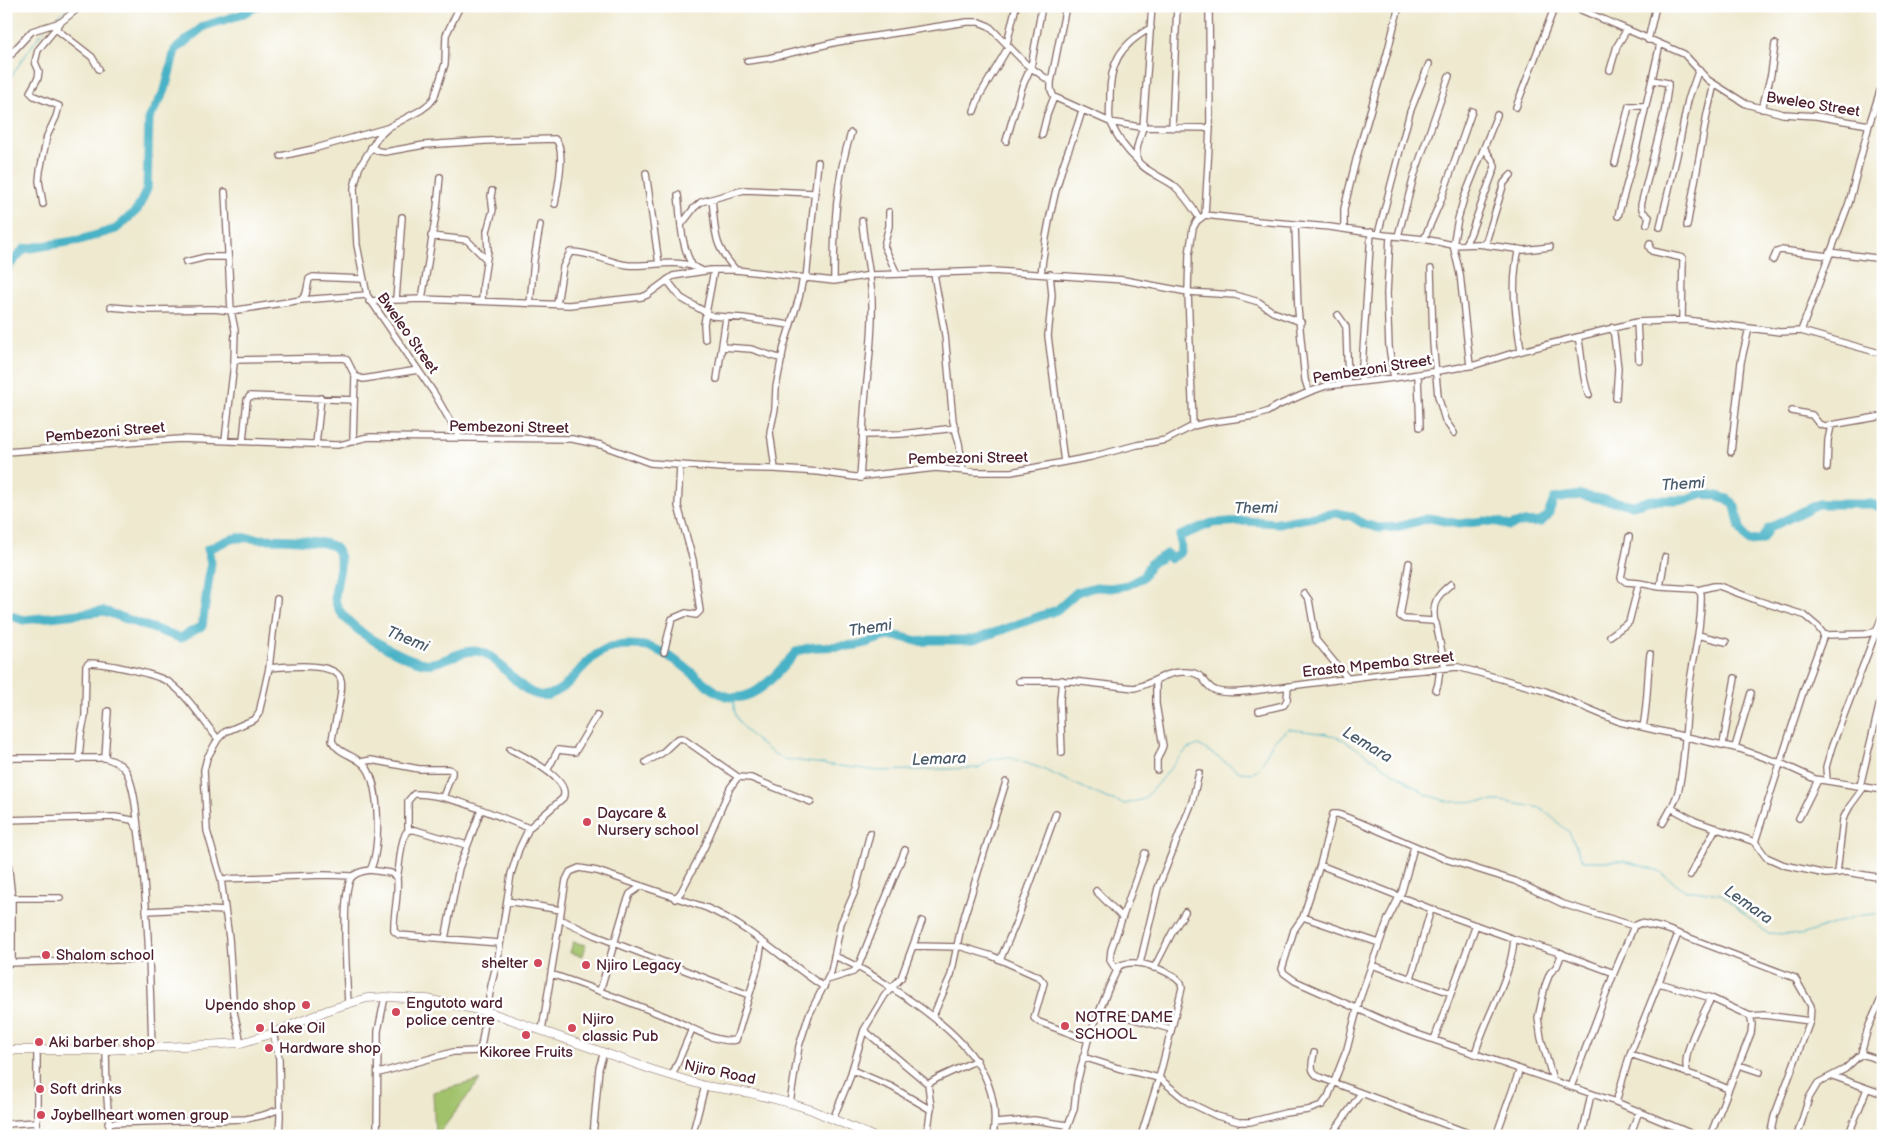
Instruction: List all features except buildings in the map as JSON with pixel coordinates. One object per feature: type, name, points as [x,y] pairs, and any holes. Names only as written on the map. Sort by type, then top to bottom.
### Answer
[{"type":"street","points":[[44,204],[39,181],[40,171],[47,136],[56,117],[58,106],[34,96],[30,92],[38,78],[39,72],[35,62],[38,50],[61,22],[81,6]]},
{"type":"street","name":"Bweleo Street","points":[[460,6],[446,35],[445,64],[434,98],[429,104],[389,127],[378,137],[359,168],[354,188],[357,245],[368,298],[443,407],[460,438]]},
{"type":"street","points":[[974,111],[980,96],[1008,45],[1016,6]]},
{"type":"street","points":[[1006,141],[1022,87],[1031,67],[1042,6]]},
{"type":"street","points":[[1066,6],[1051,82],[1051,90],[1054,97],[1110,122],[1143,127],[1210,128]]},
{"type":"street","points":[[1138,161],[1139,140],[1143,127],[1152,6]]},
{"type":"street","points":[[1172,128],[1177,6]]},
{"type":"street","points":[[1193,426],[1188,292],[1189,255],[1193,228],[1203,217],[1210,128],[1209,6]]},
{"type":"street","points":[[1344,229],[1344,209],[1357,156],[1399,6]]},
{"type":"street","points":[[1516,107],[1555,6]]},
{"type":"street","name":"Bweleo Street","points":[[1572,6],[1588,9],[1626,30],[1684,54],[1714,84],[1746,104],[1783,114],[1816,116],[1869,125]]},
{"type":"street","points":[[1648,40],[1656,6]]},
{"type":"street","points":[[6,59],[32,31],[61,22]]},
{"type":"street","points":[[747,61],[769,58],[837,42],[967,22],[986,24],[1031,67],[1051,82]]},
{"type":"street","points":[[1151,28],[1129,42],[1115,61],[1110,96],[1110,122],[1128,150],[1138,161],[1173,185],[1203,217],[1371,232],[1453,245],[1485,245],[1519,249],[1550,247]]},
{"type":"street","points":[[56,29],[92,57],[99,69]]},
{"type":"street","points":[[1610,70],[1626,30]]},
{"type":"street","points":[[6,43],[12,54]]},
{"type":"street","points":[[1618,216],[1634,158],[1660,44]]},
{"type":"street","points":[[1762,109],[1771,74],[1775,44]]},
{"type":"street","points":[[1378,234],[1410,112],[1429,64]]},
{"type":"street","points":[[1660,228],[1678,155],[1688,100],[1699,69]]},
{"type":"street","points":[[1398,236],[1414,176],[1450,76]]},
{"type":"street","points":[[1647,224],[1649,218],[1643,212],[1641,206],[1664,114],[1668,87],[1668,83],[1665,81],[1652,80]]},
{"type":"street","points":[[1801,332],[1828,254],[1849,203],[1869,125],[1883,82]]},
{"type":"street","points":[[1687,226],[1714,84]]},
{"type":"street","points":[[1042,135],[1046,115],[1054,97]]},
{"type":"street","points":[[1615,163],[1629,106],[1646,106]]},
{"type":"street","points":[[1041,274],[1044,245],[1054,195],[1082,110]]},
{"type":"street","points":[[1424,239],[1441,200],[1472,111]]},
{"type":"street","points":[[1470,366],[1460,274],[1453,245],[1464,198],[1497,115]]},
{"type":"street","points":[[281,156],[313,149],[389,127]]},
{"type":"street","points":[[834,280],[836,209],[841,169],[851,133]]},
{"type":"street","points":[[371,147],[385,152],[424,144],[555,139],[561,148],[560,172],[555,204]]},
{"type":"street","points":[[1465,244],[1495,167],[1485,149]]},
{"type":"street","points":[[775,469],[770,429],[775,409],[776,388],[782,359],[804,278],[818,162]]},
{"type":"street","points":[[646,172],[659,264]]},
{"type":"street","points":[[1485,245],[1504,183],[1511,175]]},
{"type":"street","points":[[422,299],[440,178]]},
{"type":"street","points":[[681,225],[701,202],[744,190],[814,193]]},
{"type":"street","points":[[482,301],[487,231],[493,210],[492,191]]},
{"type":"street","points":[[225,192],[231,311],[235,330],[234,360],[225,440]]},
{"type":"street","points":[[678,195],[684,249],[692,265]]},
{"type":"street","points":[[712,199],[716,238],[721,252],[736,270]]},
{"type":"street","points":[[889,212],[889,226],[884,246],[897,274]]},
{"type":"street","points":[[396,300],[402,217]]},
{"type":"street","points":[[860,478],[871,341],[871,275],[867,263],[862,221]]},
{"type":"street","points":[[1295,224],[1298,302],[1304,374],[1309,392]]},
{"type":"street","points":[[530,304],[534,260],[540,225]]},
{"type":"street","points":[[1360,381],[1371,232]]},
{"type":"street","points":[[431,236],[466,240],[486,260]]},
{"type":"street","points":[[1390,236],[1387,294],[1389,347],[1394,378]]},
{"type":"street","points":[[1650,243],[1649,247],[1652,251],[1683,258],[1682,320]]},
{"type":"street","points":[[1519,249],[1513,274],[1521,351]]},
{"type":"street","points":[[1773,260],[1778,251],[1781,250],[1883,260]]},
{"type":"street","points":[[557,304],[562,266],[570,252],[627,264],[692,265],[703,271]]},
{"type":"street","points":[[186,262],[206,257],[228,257]]},
{"type":"street","points":[[1431,269],[1435,372],[1441,410],[1449,428],[1454,433]]},
{"type":"street","points":[[706,339],[704,330],[714,270]]},
{"type":"street","points":[[112,307],[146,310],[214,309],[231,311],[301,300],[368,298],[584,304],[639,298],[647,295],[667,280],[679,274],[714,270],[736,270],[834,280],[871,275],[973,271],[1050,274],[1124,280],[1188,292],[1236,295],[1247,297],[1273,312],[1301,322]]},
{"type":"street","points":[[934,274],[945,335],[953,421],[956,428],[963,470]]},
{"type":"street","points":[[1050,274],[1052,295],[1048,336],[1064,462]]},
{"type":"street","points":[[301,300],[306,294],[309,279],[313,277],[363,279]]},
{"type":"street","points":[[667,280],[681,298],[712,316],[744,318],[790,325]]},
{"type":"street","points":[[1338,315],[1346,328],[1348,383]]},
{"type":"street","points":[[717,379],[726,318]]},
{"type":"street","name":"Pembezoni Street","points":[[6,452],[199,438],[337,445],[353,442],[359,438],[370,437],[572,439],[600,446],[650,463],[680,466],[775,469],[819,472],[860,478],[936,468],[1011,472],[1091,458],[1137,445],[1166,440],[1193,426],[1254,416],[1326,386],[1418,375],[1470,366],[1521,351],[1637,322],[1682,320],[1780,332],[1801,332],[1883,354]]},
{"type":"street","points":[[1637,322],[1639,360]]},
{"type":"street","points":[[1614,327],[1618,368],[1616,398]]},
{"type":"street","points":[[1731,452],[1741,362],[1749,328]]},
{"type":"street","points":[[1578,337],[1582,351],[1585,384],[1589,395]]},
{"type":"street","points":[[722,347],[750,348],[782,359]]},
{"type":"street","points":[[234,360],[343,358],[359,379],[369,379],[418,370]]},
{"type":"street","points":[[1418,375],[1420,427]]},
{"type":"street","points":[[353,442],[355,376]]},
{"type":"street","points":[[243,441],[247,400],[250,396],[354,400]]},
{"type":"street","points":[[316,444],[321,398]]},
{"type":"street","points":[[1792,411],[1812,415],[1821,426],[1831,426],[1883,416]]},
{"type":"street","points":[[1827,468],[1828,440],[1831,426]]},
{"type":"street","points":[[862,435],[956,428]]},
{"type":"street","points":[[664,652],[672,619],[686,613],[696,615],[700,611],[693,560],[678,506],[680,466]]},
{"type":"street","points":[[1629,537],[1621,578],[1626,582],[1698,590],[1720,586],[1804,615],[1824,635]]},
{"type":"street","points":[[1660,587],[1666,557]]},
{"type":"street","points":[[1409,563],[1400,616],[1404,619],[1435,622]]},
{"type":"street","points":[[1610,636],[1629,622],[1639,583]]},
{"type":"street","points":[[1436,690],[1443,668],[1439,631],[1435,622],[1435,600],[1439,593],[1451,584]]},
{"type":"street","points":[[1663,824],[1679,786],[1685,720],[1698,635],[1701,597],[1698,590]]},
{"type":"street","points":[[1304,593],[1309,600],[1316,640],[1348,679]]},
{"type":"street","points":[[241,1043],[234,1012],[229,938],[221,879],[208,839],[204,770],[207,758],[218,739],[225,732],[258,716],[269,668],[277,599]]},
{"type":"street","points":[[1827,781],[1827,764],[1832,746],[1880,631],[1883,614]]},
{"type":"street","points":[[1824,635],[1865,634],[1880,631]]},
{"type":"street","points":[[1698,635],[1726,642]]},
{"type":"street","points":[[1755,842],[1804,688],[1824,635]]},
{"type":"street","points":[[1643,727],[1647,706],[1647,679],[1650,654]]},
{"type":"street","points":[[79,759],[85,716],[86,673],[89,663],[121,668],[169,682],[218,739]]},
{"type":"street","points":[[269,668],[311,665],[326,669],[340,677],[341,692],[332,741],[338,749],[361,762],[367,768],[373,783],[378,816],[375,857],[370,870]]},
{"type":"street","name":"Erasto Mpemba Street","points":[[1019,681],[1062,680],[1126,688],[1142,687],[1174,673],[1184,672],[1200,675],[1211,688],[1224,692],[1252,691],[1443,668],[1463,668],[1545,692],[1620,722],[1735,747],[1780,763],[1818,780],[1883,790]]},
{"type":"street","points":[[1724,744],[1735,678]]},
{"type":"street","points":[[1062,680],[1060,700],[1062,753]]},
{"type":"street","points":[[1156,680],[1156,704],[1163,746],[1157,760],[1157,770]]},
{"type":"street","points":[[1259,711],[1284,705],[1288,700],[1288,686]]},
{"type":"street","points":[[1735,747],[1751,693]]},
{"type":"street","points":[[1837,873],[1843,819],[1862,787],[1882,694]]},
{"type":"street","points":[[105,758],[108,711]]},
{"type":"street","points":[[547,770],[558,750],[575,752],[597,715]]},
{"type":"street","points":[[646,762],[662,753],[677,739],[682,738],[738,777],[751,778],[811,802]]},
{"type":"street","points":[[379,1073],[453,1052],[477,1051],[481,1046],[511,874],[519,849],[529,828],[563,798],[565,793],[561,784],[547,770],[510,749]]},
{"type":"street","points":[[6,758],[105,758],[119,764],[128,776],[135,802],[142,852],[152,1048]]},
{"type":"street","points":[[361,762],[371,760],[419,769],[449,769],[452,771],[452,774],[443,796]]},
{"type":"street","points":[[1140,963],[1158,888],[1192,802],[1199,773]]},
{"type":"street","points":[[676,898],[701,855],[730,788],[738,777]]},
{"type":"street","points":[[1799,818],[1818,780]]},
{"type":"street","points":[[933,1016],[951,975],[960,927],[1006,782]]},
{"type":"street","points":[[499,943],[399,935],[394,931],[397,878],[401,860],[402,840],[408,830],[408,801],[410,796],[414,794],[443,796],[529,828]]},
{"type":"street","points":[[1671,808],[1695,821],[1755,842],[1766,857],[1784,865],[1826,874],[1850,872],[1883,878]]},
{"type":"street","points":[[445,939],[453,892],[480,810]]},
{"type":"street","points":[[1000,960],[1056,813]]},
{"type":"street","points":[[1697,1136],[1639,1110],[1405,1030],[1295,981],[1284,973],[1282,969],[1285,957],[1294,930],[1303,916],[1320,865],[1334,813],[1361,822],[1462,866],[1515,881],[1563,904],[1634,926],[1646,924],[1678,934],[1795,978],[1811,1006],[1810,1021],[1779,1102],[1770,1136]]},
{"type":"street","points":[[138,828],[132,820],[115,817],[7,820],[7,853],[12,898],[9,963],[148,959]]},
{"type":"street","points":[[1690,875],[1716,828]]},
{"type":"street","points":[[408,830],[415,830],[467,845]]},
{"type":"street","points":[[790,1103],[799,1046],[809,1015],[827,980],[841,924],[856,889],[870,833]]},
{"type":"street","points":[[1083,1057],[1159,1078],[1188,1102],[1218,1116],[1244,1122],[1285,1112],[1318,1107],[1327,1100],[1347,1049],[1379,943],[1405,883],[1414,846]]},
{"type":"street","points":[[827,980],[853,972],[858,967],[905,850]]},
{"type":"street","points":[[1116,970],[1110,956],[1145,853]]},
{"type":"street","points":[[1320,865],[1431,909],[1514,939],[1562,953],[1614,973]]},
{"type":"street","points":[[542,1030],[568,876],[574,869],[579,868],[597,871],[720,914],[824,987]]},
{"type":"street","points":[[221,879],[324,875],[353,876],[370,870],[391,873],[397,878]]},
{"type":"street","points":[[348,1003],[347,889],[353,876]]},
{"type":"street","points":[[600,991],[613,942],[628,899],[634,890],[640,887]]},
{"type":"street","points":[[1096,891],[1122,917]]},
{"type":"street","points":[[12,898],[60,898]]},
{"type":"street","points":[[507,901],[561,910]]},
{"type":"street","points":[[146,911],[187,909],[225,911]]},
{"type":"street","points":[[1411,978],[1431,909]]},
{"type":"street","points":[[1154,968],[1185,912]]},
{"type":"street","points":[[1303,916],[1379,943]]},
{"type":"street","points":[[560,919],[613,942],[750,995]]},
{"type":"street","points":[[833,1119],[852,1070],[864,1030],[880,1002],[901,978],[922,921]]},
{"type":"street","points":[[1434,1040],[1476,925]]},
{"type":"street","points":[[1571,1087],[1634,926]]},
{"type":"street","points":[[1616,1102],[1630,1054],[1678,934]]},
{"type":"street","points":[[1475,1054],[1510,965],[1514,939]]},
{"type":"street","points":[[551,974],[600,991],[648,1011],[669,1017],[692,1029],[728,1041],[736,1040],[750,995],[762,942]]},
{"type":"street","points":[[914,946],[968,949],[1000,960],[1043,980],[1034,1018],[1088,1040]]},
{"type":"street","points":[[1553,1080],[1541,1038],[1538,1018],[1545,986],[1550,973],[1556,966],[1562,953]]},
{"type":"street","points":[[834,956],[878,978],[933,1016],[976,1060],[989,1086],[995,1123],[993,1136]]},
{"type":"street","points":[[1064,1136],[1074,1109],[1076,1083],[1088,1040],[1116,970],[1123,963],[1132,962],[1154,968],[1178,979],[1182,988],[1159,1078],[1141,1136]]},
{"type":"street","points":[[1372,965],[1451,993]]},
{"type":"street","points":[[1659,982],[1711,998],[1750,1016],[1764,1015],[1810,1021]]},
{"type":"street","points":[[1798,1136],[1809,1098],[1820,1080],[1845,1069],[1861,1054],[1868,1028],[1883,994]]},
{"type":"street","points":[[377,1136],[378,1031],[385,997]]},
{"type":"street","name":"Njiro Road","points":[[6,1050],[106,1050],[241,1043],[273,1033],[348,1003],[368,998],[385,997],[434,1000],[488,1012],[706,1086],[750,1093],[790,1103],[833,1119],[860,1133],[872,1136]]},
{"type":"street","points":[[1688,1074],[1685,1063],[1688,1052],[1711,998]]},
{"type":"street","points":[[1100,1010],[1171,1029]]},
{"type":"street","points":[[1710,1136],[1751,1033],[1752,1024],[1750,1016]]},
{"type":"street","points":[[672,1076],[692,1029]]},
{"type":"street","points":[[864,1030],[928,1084],[931,1110],[927,1136]]},
{"type":"street","points":[[273,1033],[279,1058],[279,1136]]},
{"type":"street","points":[[37,1050],[37,1136]]},
{"type":"street","points":[[106,1050],[110,1136]]},
{"type":"street","points":[[593,1136],[599,1068],[604,1052]]},
{"type":"street","points":[[1314,1053],[1313,1072],[1319,1077],[1476,1136]]},
{"type":"street","points":[[1630,1054],[1728,1089]]},
{"type":"street","points":[[1861,1054],[1883,1062]]},
{"type":"street","points":[[928,1084],[976,1060]]},
{"type":"street","points":[[1739,1065],[1760,1072]]},
{"type":"street","points":[[1496,1136],[1520,1069]]},
{"type":"street","points":[[852,1070],[892,1087],[931,1110]]},
{"type":"street","points":[[1832,1076],[1883,1094]]},
{"type":"street","points":[[692,1136],[706,1086]]},
{"type":"street","points":[[1848,1136],[1867,1088]]},
{"type":"street","points":[[1331,1136],[1361,1093]]},
{"type":"street","points":[[1582,1136],[1590,1094]]},
{"type":"street","points":[[108,1123],[246,1119],[264,1116],[280,1109]]},
{"type":"street","points":[[1630,1136],[1639,1110]]},
{"type":"street","points":[[995,1123],[1034,1120],[1067,1125]]},
{"type":"street","points":[[6,1124],[36,1122]]},
{"type":"green space","points":[[573,942],[586,945],[583,956],[570,953]]},
{"type":"green space","points":[[480,1080],[437,1136],[435,1136],[433,1092]]},
{"type":"waterway","points":[[53,22],[68,6]]},
{"type":"waterway","points":[[6,269],[24,249],[80,240],[116,229],[137,210],[147,189],[149,119],[165,90],[175,50],[204,26],[240,15],[257,6]]},
{"type":"waterway","points":[[6,84],[38,37],[45,30]]},
{"type":"waterway","name":"Themi","points":[[6,614],[23,620],[104,611],[180,638],[202,626],[211,563],[208,549],[239,538],[315,542],[333,546],[339,555],[340,568],[335,597],[340,611],[352,625],[374,641],[414,660],[433,663],[464,652],[477,651],[491,657],[531,692],[549,695],[565,686],[588,661],[603,650],[621,645],[644,646],[658,650],[670,657],[717,692],[729,697],[741,697],[751,694],[762,687],[796,652],[804,649],[854,645],[892,636],[916,641],[974,640],[1057,610],[1077,592],[1096,587],[1111,588],[1128,585],[1143,577],[1150,564],[1167,554],[1170,559],[1181,552],[1180,536],[1212,523],[1244,521],[1279,523],[1336,513],[1351,516],[1364,524],[1379,528],[1397,527],[1430,518],[1459,524],[1484,521],[1499,522],[1509,526],[1519,523],[1541,522],[1548,515],[1554,499],[1580,495],[1633,505],[1651,500],[1686,500],[1700,494],[1728,499],[1735,506],[1740,528],[1748,541],[1761,540],[1769,528],[1818,504],[1872,504],[1883,508]]},
{"type":"waterway","name":"Lemara","points":[[733,697],[735,713],[743,727],[763,746],[784,759],[879,771],[978,768],[992,759],[1008,757],[1040,768],[1106,798],[1125,804],[1144,799],[1187,749],[1199,745],[1240,772],[1252,773],[1260,767],[1273,742],[1288,729],[1327,734],[1344,740],[1427,795],[1450,802],[1501,801],[1541,808],[1569,832],[1583,861],[1623,861],[1657,870],[1685,890],[1721,894],[1767,933],[1801,935],[1856,916],[1883,913]]},
{"type":"place","name":"Daycare & Nursery school","points":[[587,822]]},
{"type":"place","name":"Shalom school","points":[[46,955]]},
{"type":"place","name":"shelter","points":[[538,963]]},
{"type":"place","name":"Njiro Legacy","points":[[586,965]]},
{"type":"place","name":"Upendo shop","points":[[306,1005]]},
{"type":"place","name":"Engutoto ward police centre","points":[[396,1012]]},
{"type":"place","name":"NOTRE DAME SCHOOL","points":[[1065,1026]]},
{"type":"place","name":"Lake Oil","points":[[260,1028]]},
{"type":"place","name":"Njiro classic Pub","points":[[572,1028]]},
{"type":"place","name":"Kikoree Fruits","points":[[526,1035]]},
{"type":"place","name":"Aki barber shop","points":[[39,1042]]},
{"type":"place","name":"Hardware shop","points":[[269,1048]]},
{"type":"place","name":"Soft drinks","points":[[40,1089]]},
{"type":"place","name":"Joybellheart women group","points":[[41,1115]]}]
